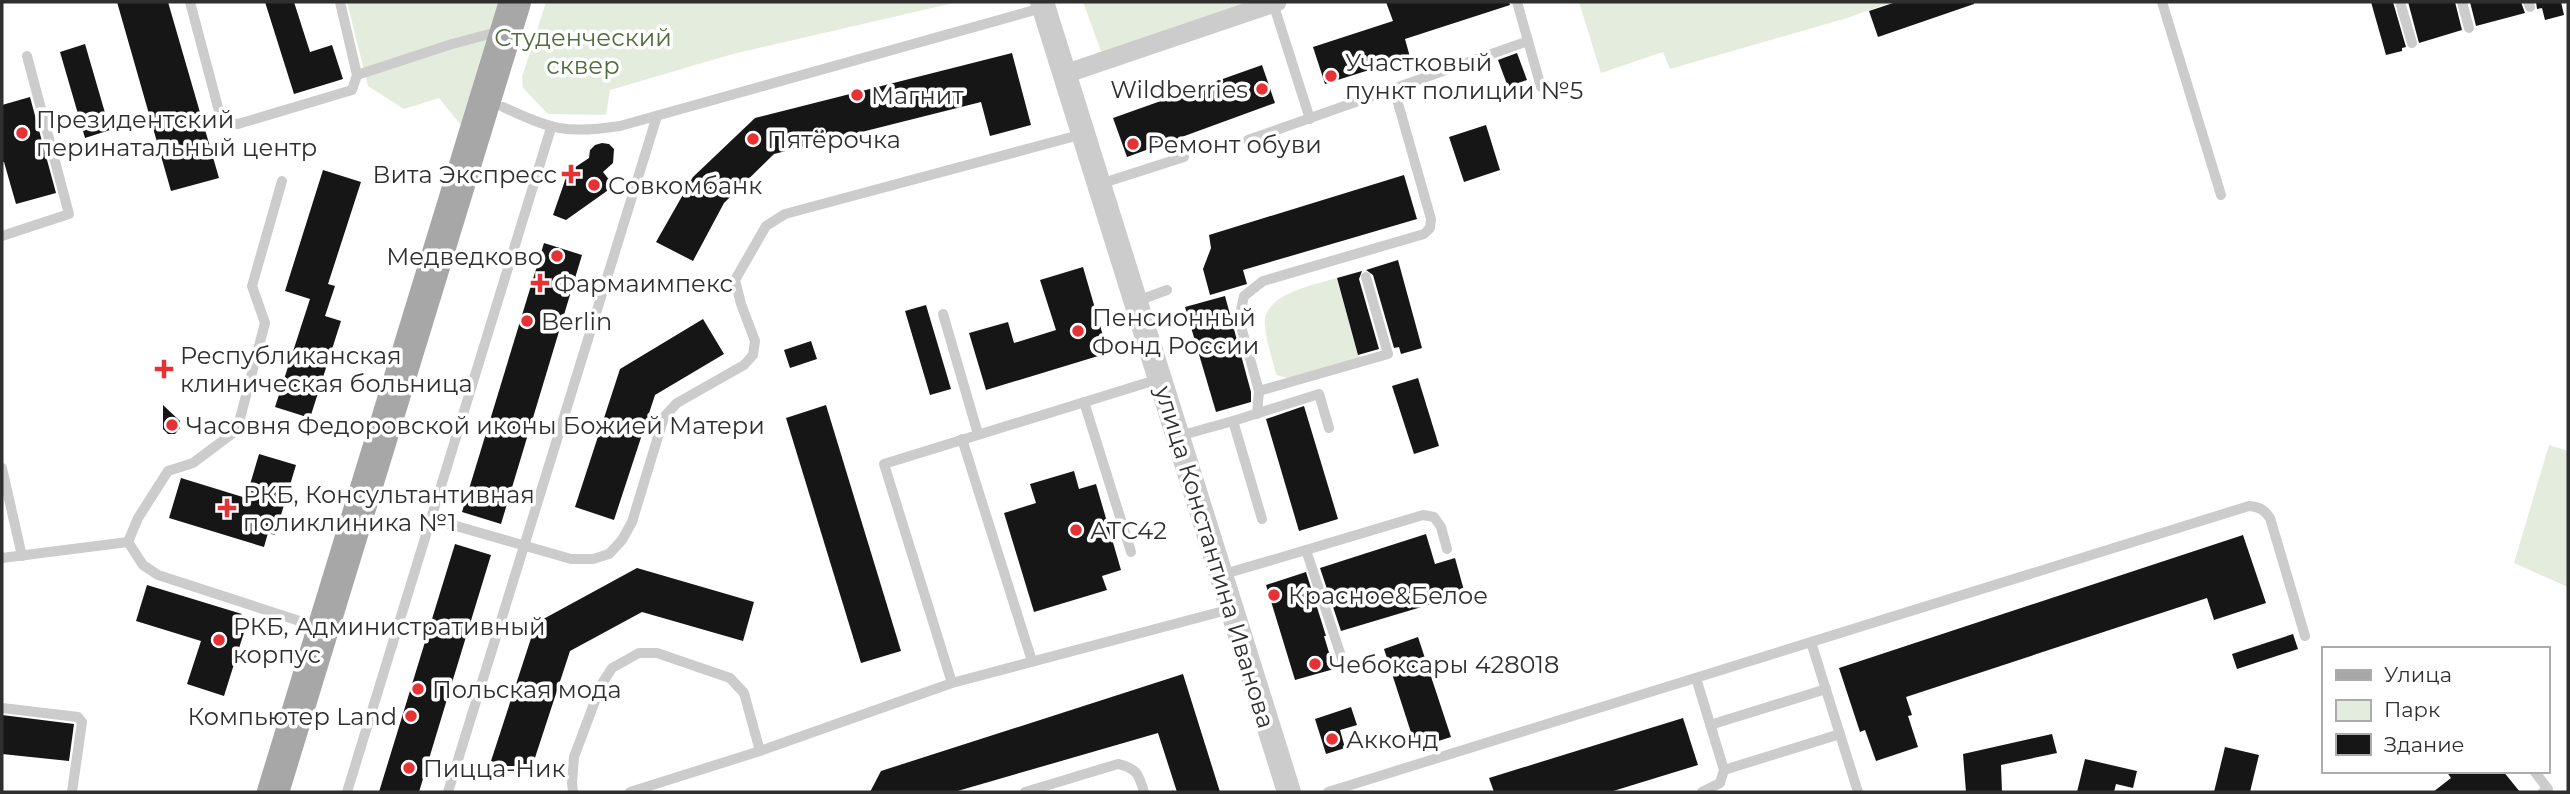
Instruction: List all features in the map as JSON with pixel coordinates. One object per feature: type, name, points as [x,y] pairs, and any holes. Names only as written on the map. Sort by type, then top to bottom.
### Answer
[{"type":"main road","points":[[294,792],[448,296],[535,2]]},
{"type":"main road","points":[[273,792],[510,16]]},
{"type":"street","points":[[1065,74],[1275,2]]},
{"type":"street","name":"улица Константина Иванова","points":[[1043,5],[1289,792]]},
{"type":"lane","points":[[190,2],[220,115],[227,123],[238,124],[352,90],[358,75],[340,2]]},
{"type":"lane","points":[[1275,2],[1310,118]]},
{"type":"lane","points":[[1517,2],[1541,87]]},
{"type":"lane","points":[[2162,2],[2221,195]]},
{"type":"lane","points":[[2400,2],[2412,43]]},
{"type":"lane","points":[[2462,2],[2469,28]]},
{"type":"lane","points":[[503,107],[551,128],[586,131],[620,126],[1043,5]]},
{"type":"lane","points":[[358,75],[452,44],[510,16]]},
{"type":"lane","points":[[1248,140],[1528,41]]},
{"type":"lane","points":[[2,236],[69,214],[27,56]]},
{"type":"lane","points":[[1257,414],[1259,391],[1240,319],[1244,296],[1263,281],[1424,234],[1430,228],[1431,219],[1394,89]]},
{"type":"lane","points":[[448,792],[657,116]]},
{"type":"lane","points":[[347,792],[551,128]]},
{"type":"lane","points":[[432,519],[571,559],[593,559],[609,554],[622,540],[632,522],[664,416],[677,403],[744,365],[753,355],[755,341],[735,280],[766,226],[785,214],[1083,134]]},
{"type":"lane","points":[[1099,184],[1184,158]]},
{"type":"lane","points":[[128,542],[138,518],[168,471],[193,463],[237,429],[265,323],[252,286],[282,181]]},
{"type":"lane","points":[[1259,391],[1388,354],[1366,277]]},
{"type":"lane","points":[[1136,302],[1167,290]]},
{"type":"lane","points":[[943,314],[978,434]]},
{"type":"lane","points":[[952,683],[884,464],[1160,379]]},
{"type":"lane","points":[[1179,436],[1319,394],[1329,428]]},
{"type":"lane","points":[[1084,402],[1131,552]]},
{"type":"lane","points":[[1233,421],[1262,519]]},
{"type":"lane","points":[[962,439],[1032,661]]},
{"type":"lane","points":[[2,468],[22,555]]},
{"type":"lane","points":[[1328,792],[2249,506],[2265,511],[2270,518],[2305,636]]},
{"type":"lane","points":[[1221,575],[1423,515],[1434,517],[1441,527],[1447,549]]},
{"type":"lane","points":[[128,542],[143,565],[158,575],[322,628]]},
{"type":"lane","points":[[2,558],[128,542]]},
{"type":"lane","points":[[1306,550],[1345,668]]},
{"type":"lane","points":[[630,792],[760,751],[952,683],[1231,609]]},
{"type":"lane","points":[[1811,642],[1858,792]]},
{"type":"lane","points":[[573,792],[574,757],[600,685],[612,668],[639,653],[657,653],[730,678],[744,693],[760,751]]},
{"type":"lane","points":[[1696,678],[1724,770],[1720,783],[1702,792]]},
{"type":"lane","points":[[1710,725],[1826,689]]},
{"type":"lane","points":[[2,708],[78,717],[82,722],[72,792]]},
{"type":"lane","points":[[1724,770],[1840,734]]},
{"type":"lane","points":[[1025,792],[1118,764],[1131,767],[1139,777],[1144,792]]},
{"type":"lane","points":[[2536,773],[2548,789],[2543,792]]},
{"type":"green space","points":[[347,2],[505,2],[465,130],[439,98],[404,109],[368,86]]},
{"type":"green space","name":"Студенческий сквер","points":[[546,2],[958,2],[733,54],[610,90],[606,115],[548,114],[523,88],[522,77]]},
{"type":"green space","points":[[1083,2],[1252,2],[1102,54]]},
{"type":"green space","points":[[1579,2],[1892,2],[1847,18],[1670,69],[1663,52],[1601,73]]},
{"type":"green space","points":[[1337,278],[1359,358],[1291,379],[1276,375],[1265,326],[1266,315],[1271,306],[1291,293]]},
{"type":"green space","points":[[2549,445],[2568,451],[2568,587],[2514,563]]},
{"type":"building","points":[[117,2],[168,2],[219,178],[171,191]]},
{"type":"building","points":[[265,2],[294,2],[310,52],[332,45],[343,79],[294,94]]},
{"type":"building","points":[[1386,2],[1509,2],[1510,5],[1405,39],[1410,57],[1325,84],[1313,47],[1393,21]]},
{"type":"building","points":[[1896,2],[1974,4],[1878,37],[1869,11]]},
{"type":"building","points":[[2371,2],[2393,2],[2406,47],[2402,48],[2402,51],[2386,55]]},
{"type":"building","points":[[2408,2],[2455,2],[2462,30],[2419,43]]},
{"type":"building","points":[[2470,2],[2521,2],[2525,13],[2476,26]]},
{"type":"building","points":[[2536,2],[2561,2],[2564,15],[2545,20],[2542,8],[2537,9]]},
{"type":"building","points":[[85,44],[110,130],[85,138],[60,52]]},
{"type":"building","points":[[1012,53],[1031,125],[990,136],[981,102],[774,154],[724,203],[693,261],[656,242],[693,177],[755,118]]},
{"type":"building","points":[[1517,53],[1527,80],[1508,87],[1498,60]]},
{"type":"building","points":[[1262,65],[1275,103],[1127,157],[1113,118]]},
{"type":"building","name":"Президентский перинатальный центр","points":[[30,97],[56,193],[16,204],[2,162],[2,105]]},
{"type":"building","points":[[1486,125],[1500,170],[1464,182],[1449,137]]},
{"type":"building","points":[[609,144],[614,149],[613,163],[603,172],[614,186],[566,220],[553,215],[568,172],[589,158],[590,150],[595,145]]},
{"type":"building","points":[[323,170],[361,182],[328,284],[335,286],[325,316],[341,321],[310,418],[275,407],[310,299],[285,291]]},
{"type":"building","points":[[1404,175],[1417,219],[1243,270],[1247,284],[1210,295],[1203,269],[1211,248],[1209,235]]},
{"type":"building","points":[[544,243],[582,255],[501,524],[462,512]]},
{"type":"building","points":[[1398,260],[1422,348],[1401,354],[1399,347],[1394,348],[1373,275],[1366,270]]},
{"type":"building","name":"Пенсионный Фонд России","points":[[1083,267],[1108,353],[986,390],[969,333],[1008,322],[1014,343],[1056,330],[1040,280]]},
{"type":"building","points":[[1362,271],[1359,279],[1379,349],[1358,355],[1337,278]]},
{"type":"building","points":[[1225,296],[1251,392],[1251,402],[1216,412],[1185,307]]},
{"type":"building","points":[[926,305],[951,389],[930,395],[905,311]]},
{"type":"building","points":[[703,319],[724,354],[655,395],[614,520],[575,507],[620,369]]},
{"type":"building","points":[[811,341],[817,359],[790,368],[784,350]]},
{"type":"building","points":[[1418,378],[1439,446],[1414,454],[1392,386]]},
{"type":"building","name":"Часовня Федоровской иконы Божией Матери","points":[[163,405],[180,421],[180,428],[175,434],[168,434],[163,429]]},
{"type":"building","points":[[826,405],[901,651],[861,663],[786,418]]},
{"type":"building","points":[[1304,406],[1338,519],[1299,531],[1266,419]]},
{"type":"building","name":"РКБ, Консультантивная поликлиника №1","points":[[259,454],[296,465],[275,535],[268,533],[264,547],[169,518],[181,478],[246,498]]},
{"type":"building","name":"АТС42","points":[[1074,471],[1079,489],[1096,484],[1121,570],[1102,576],[1107,590],[1034,612],[1004,513],[1036,503],[1030,484]]},
{"type":"building","points":[[1426,534],[1435,564],[1455,558],[1465,594],[1341,631],[1320,568]]},
{"type":"building","points":[[2243,535],[2266,603],[2214,620],[2207,598],[1906,697],[1912,715],[1908,716],[1918,747],[1876,761],[1865,730],[1860,732],[1839,668]]},
{"type":"building","points":[[455,544],[491,555],[419,792],[379,792]]},
{"type":"building","points":[[637,568],[754,602],[743,641],[642,612],[570,651],[530,773],[491,761],[536,623]]},
{"type":"building","points":[[1306,572],[1334,669],[1295,680],[1266,585]]},
{"type":"building","name":"РКБ, Административный корпус","points":[[147,585],[242,614],[239,624],[246,626],[224,696],[187,684],[201,641],[136,621]]},
{"type":"building","points":[[2293,634],[2298,649],[2237,669],[2232,654]]},
{"type":"building","points":[[1418,637],[1451,737],[1416,748],[1384,649]]},
{"type":"building","points":[[1183,674],[1220,792],[1177,792],[1158,733],[954,792],[870,792],[881,771]]},
{"type":"building","name":"Акконд","points":[[1351,707],[1357,725],[1340,730],[1345,748],[1326,754],[1315,719]]},
{"type":"building","points":[[2,715],[74,724],[69,761],[2,754]]},
{"type":"building","points":[[1683,718],[1698,765],[1610,792],[1494,792],[1489,778]]},
{"type":"building","points":[[2052,734],[2057,753],[2001,765],[2002,792],[1966,792],[1963,754]]},
{"type":"building","points":[[2225,747],[2259,755],[2250,792],[2214,792]]},
{"type":"building","points":[[2085,759],[2137,771],[2133,788],[2116,784],[2114,792],[2077,792]]},
{"type":"building","points":[[2447,773],[2505,773],[2520,792],[2433,792],[2451,778]]},
{"type":"place","name":"Участковый пункт полиции №5","points":[[1331,76]]},
{"type":"place","name":"Wildberries","points":[[1262,89]]},
{"type":"place","name":"Магнит","points":[[857,95]]},
{"type":"place","name":"Президентский перинатальный центр","points":[[22,133]]},
{"type":"place","name":"Пятёрочка","points":[[753,139]]},
{"type":"place","name":"Ремонт обуви","points":[[1133,144]]},
{"type":"place","name":"Вита Экспресс","points":[[571,174]]},
{"type":"place","name":"Совкомбанк","points":[[594,185]]},
{"type":"place","name":"Медведково","points":[[557,256]]},
{"type":"place","name":"Фармаимпекс","points":[[540,283]]},
{"type":"place","name":"Berlin","points":[[527,321]]},
{"type":"place","name":"Пенсионный Фонд России","points":[[1078,331]]},
{"type":"place","name":"Республиканская клиническая больница","points":[[164,369]]},
{"type":"place","name":"Часовня Федоровской иконы Божией Матери","points":[[172,425]]},
{"type":"place","name":"РКБ, Консультантивная поликлиника №1","points":[[227,508]]},
{"type":"place","name":"АТС42","points":[[1076,530]]},
{"type":"place","name":"Красное&Белое","points":[[1274,595]]},
{"type":"place","name":"РКБ, Административный корпус","points":[[219,640]]},
{"type":"place","name":"Чебоксары 428018","points":[[1315,664]]},
{"type":"place","name":"Польская мода","points":[[418,689]]},
{"type":"place","name":"Компьютер Land","points":[[411,716]]},
{"type":"place","name":"Акконд","points":[[1332,739]]},
{"type":"place","name":"Пицца-Ник","points":[[409,768]]}]
